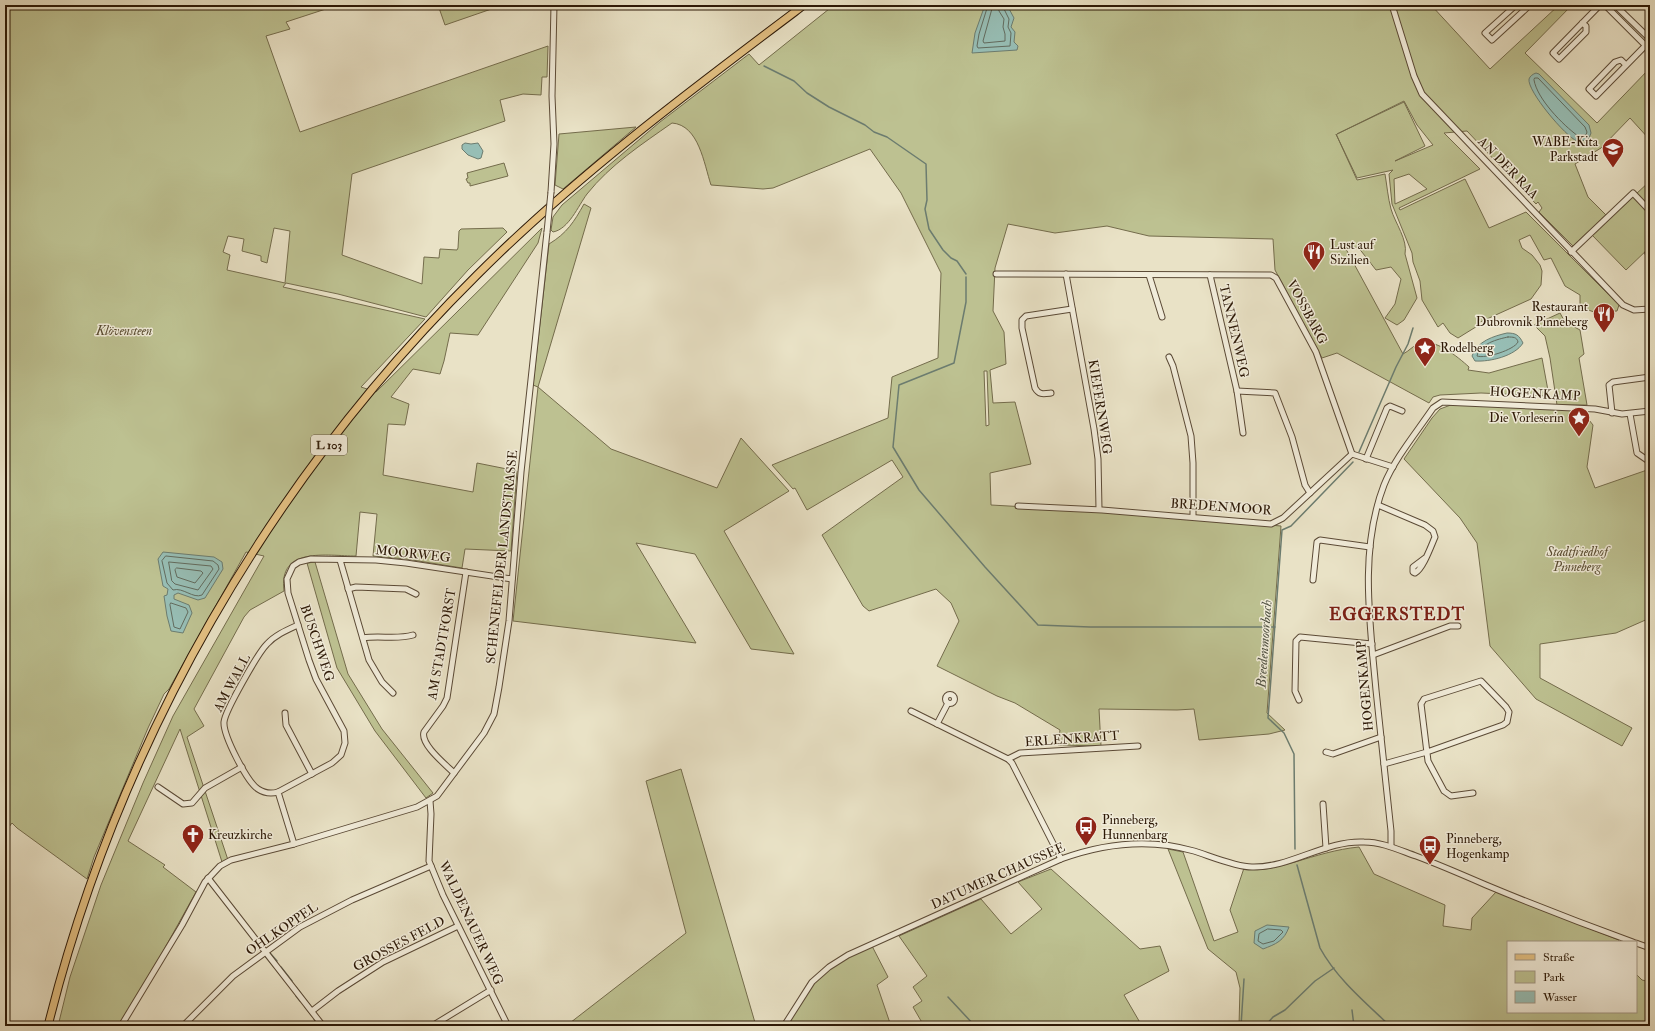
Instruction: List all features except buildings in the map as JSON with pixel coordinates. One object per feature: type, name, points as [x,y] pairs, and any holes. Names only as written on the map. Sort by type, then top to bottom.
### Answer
[{"type":"main road","name":"L 103","points":[[48,1026],[73,939],[96,869],[148,744],[194,652],[246,563],[313,465],[376,385],[419,336],[460,292],[512,241],[668,107],[804,5]]},
{"type":"street","name":"SCHENEFELDER LANDSTRASSE","points":[[121,1026],[182,925],[208,878],[220,866],[231,860],[294,844],[417,807],[430,801],[437,796],[484,733],[494,714],[508,629],[521,472],[551,192],[554,144],[552,96],[554,5]]},
{"type":"street","name":"AN DER RAA","points":[[1392,5],[1414,76],[1422,94],[1623,305],[1634,310],[1650,309]]},
{"type":"street","points":[[1516,5],[1485,34],[1492,40],[1530,5]]},
{"type":"street","points":[[1520,5],[1525,10]]},
{"type":"street","points":[[1582,22],[1586,26],[1586,32],[1559,59],[1553,53],[1582,22],[1600,5]]},
{"type":"street","points":[[1605,5],[1650,50]]},
{"type":"street","points":[[1614,5],[1650,39],[1646,45],[1596,96],[1589,89],[1616,62],[1621,60],[1626,65]]},
{"type":"street","points":[[1571,252],[1634,193],[1650,211]]},
{"type":"street","name":"VOSSBARG","points":[[996,274],[1271,275],[1276,278],[1316,352],[1352,454]]},
{"type":"street","name":"KIEFERNWEG","points":[[1066,274],[1094,429],[1098,459],[1099,510]]},
{"type":"street","points":[[1150,275],[1162,317]]},
{"type":"street","name":"TANNENWEG","points":[[1210,275],[1237,392],[1243,433]]},
{"type":"street","points":[[1051,393],[1042,394],[1035,388],[1022,328],[1022,320],[1026,316],[1072,309]]},
{"type":"street","points":[[1169,357],[1174,366],[1191,436],[1193,463],[1193,516]]},
{"type":"street","points":[[1612,413],[1609,385],[1613,382],[1650,376]]},
{"type":"street","name":"TANNENWEG","points":[[1237,392],[1276,393],[1292,437],[1305,485],[1310,493]]},
{"type":"street","name":"HOGENKAMP","points":[[1391,846],[1391,831],[1372,644],[1369,587],[1370,547],[1378,505],[1385,484],[1393,468],[1433,408],[1442,402],[1595,409],[1612,413],[1630,414],[1650,411]]},
{"type":"street","points":[[1366,460],[1387,408],[1390,406],[1402,411]]},
{"type":"street","points":[[1630,414],[1637,453],[1650,462]]},
{"type":"street","points":[[1352,454],[1393,468]]},
{"type":"street","name":"BREDENMOOR","points":[[1018,506],[1193,516],[1270,524],[1284,518],[1352,454]]},
{"type":"street","points":[[1378,505],[1425,525],[1433,531],[1435,537],[1425,558]]},
{"type":"street","points":[[1313,580],[1317,542],[1320,540],[1370,547]]},
{"type":"street","name":"MOORWEG","points":[[311,559],[406,563],[512,579]]},
{"type":"street","name":"BUSCHWEG","points":[[278,792],[337,760],[343,749],[345,737],[342,726],[316,679],[288,593],[287,579],[293,566],[299,562],[311,559]]},
{"type":"street","points":[[340,560],[372,666],[382,682],[393,693]]},
{"type":"street","name":"AM STADTFORST","points":[[454,773],[426,744],[423,736],[424,732],[444,706],[447,698],[466,572]]},
{"type":"street","points":[[348,589],[356,587],[406,590],[416,594]]},
{"type":"street","name":"AM WALL","points":[[278,792],[272,794],[257,789],[250,782],[225,734],[225,717],[266,644],[279,634],[298,624]]},
{"type":"street","points":[[1373,655],[1450,626],[1458,626]]},
{"type":"street","points":[[363,638],[371,636],[403,638],[413,635]]},
{"type":"street","points":[[1299,700],[1295,691],[1296,641],[1300,638],[1372,644]]},
{"type":"street","points":[[1384,764],[1427,752],[1503,725],[1507,722],[1509,712],[1481,680],[1424,699],[1421,704],[1427,752],[1428,761],[1447,795],[1456,796],[1473,793]]},
{"type":"street","points":[[937,724],[948,703]]},
{"type":"street","points":[[911,711],[1008,759],[1012,763],[1061,859]]},
{"type":"street","points":[[285,714],[286,725],[312,774]]},
{"type":"street","points":[[1326,752],[1333,754],[1381,737]]},
{"type":"street","name":"ERLENKRATT","points":[[1008,759],[1020,753],[1138,746]]},
{"type":"street","points":[[158,787],[183,804],[192,803],[205,788],[242,767]]},
{"type":"street","points":[[278,792],[294,844]]},
{"type":"street","name":"WALDENAUER WEG","points":[[430,801],[431,814],[429,861],[442,895],[508,1026]]},
{"type":"street","points":[[1323,804],[1326,848]]},
{"type":"street","name":"DATUMER CHAUSSEE","points":[[784,1026],[812,982],[829,966],[848,955],[1061,859],[1078,853],[1112,846],[1151,843],[1179,847],[1251,867],[1270,866],[1326,848],[1358,842],[1378,843],[1391,846],[1629,941]]},
{"type":"street","name":"OHLKOPPEL","points":[[183,1026],[233,976],[265,951],[300,927],[331,910],[431,866]]},
{"type":"street","points":[[208,878],[323,1026]]},
{"type":"street","name":"GROSSES FELD","points":[[312,1011],[343,988],[383,962],[458,926]]},
{"type":"street","points":[[1637,943],[1650,948]]},
{"type":"street","points":[[432,1026],[491,990]]},
{"type":"green space","name":"Klövensteen","points":[[5,5],[338,5],[286,22],[290,29],[266,36],[300,132],[548,46],[547,77],[542,77],[541,95],[523,94],[500,100],[505,121],[352,174],[342,255],[422,284],[424,257],[439,258],[440,249],[457,250],[459,231],[461,229],[503,228],[507,232],[468,270],[426,317],[338,294],[286,283],[283,287],[425,319],[361,387],[376,392],[542,228],[538,243],[478,335],[450,333],[440,374],[413,369],[391,397],[409,404],[405,425],[388,424],[383,475],[473,492],[477,463],[517,471],[511,551],[465,549],[462,568],[406,559],[373,556],[377,514],[360,512],[356,556],[319,555],[296,560],[289,567],[284,577],[284,591],[250,610],[244,617],[194,709],[204,726],[187,737],[228,860],[222,862],[180,729],[128,841],[165,865],[163,867],[196,892],[161,955],[118,1026],[58,1026],[70,977],[101,885],[143,783],[173,716],[264,556],[246,552],[169,689],[164,694],[148,728],[94,857],[87,879],[12,823],[5,832]],"holes":[[[274,228],[290,231],[285,283],[227,270],[230,255],[223,252],[228,236],[244,239],[242,251],[261,256],[261,261],[267,263]]]},
{"type":"green space","points":[[438,5],[503,5],[445,25]]},
{"type":"green space","points":[[834,5],[1431,5],[1490,69],[1559,5],[1572,5],[1525,53],[1597,123],[1650,68],[1650,140],[1630,118],[1601,148],[1575,164],[1588,197],[1606,215],[1573,246],[1539,212],[1542,208],[1538,202],[1536,204],[1467,131],[1444,133],[1480,169],[1399,208],[1400,210],[1465,179],[1489,228],[1526,212],[1619,305],[1617,311],[1594,312],[1580,307],[1580,295],[1565,286],[1551,258],[1544,260],[1530,235],[1519,240],[1522,248],[1532,255],[1540,265],[1542,271],[1541,285],[1531,299],[1478,323],[1479,325],[1458,338],[1450,333],[1443,323],[1438,327],[1422,300],[1420,281],[1413,262],[1412,253],[1392,204],[1389,174],[1393,170],[1357,178],[1336,134],[1357,180],[1385,174],[1391,209],[1405,243],[1405,254],[1417,298],[1404,320],[1397,325],[1385,318],[1395,304],[1401,279],[1391,267],[1376,270],[1358,247],[1346,249],[1403,354],[1419,343],[1432,343],[1446,349],[1459,358],[1469,367],[1468,370],[1489,373],[1542,358],[1549,396],[1481,393],[1440,395],[1433,397],[1429,403],[1337,353],[1322,358],[1275,270],[1273,239],[1149,236],[1107,226],[1055,233],[1008,224],[995,268],[993,311],[1004,332],[1006,364],[990,370],[993,403],[1015,402],[1031,464],[990,473],[991,505],[1132,513],[1281,526],[1267,713],[1285,730],[1269,734],[1199,740],[1194,709],[1099,709],[1101,746],[1058,745],[1060,730],[1015,703],[997,696],[937,666],[959,621],[951,603],[936,589],[869,611],[863,606],[822,535],[903,477],[892,460],[807,510],[795,488],[793,489],[772,465],[888,418],[892,377],[938,358],[941,273],[901,193],[870,149],[773,188],[763,189],[711,185],[703,157],[694,138],[681,125],[672,123],[616,164],[596,183],[568,222],[559,230],[553,232],[551,230],[553,217],[562,205],[660,122],[749,54],[759,65]],"holes":[[[1404,101],[1417,125],[1433,145],[1395,161],[1425,146],[1404,102],[1337,134]],[[1409,174],[1427,189],[1395,204],[1394,179]],[[984,371],[987,371],[989,425],[986,426]]]},
{"type":"green space","points":[[636,127],[563,189],[555,185],[559,134]]},
{"type":"green space","points":[[504,163],[508,176],[470,186],[470,183],[468,183],[466,179],[468,178],[467,173]]},
{"type":"green space","points":[[1650,181],[1650,247],[1626,270],[1592,235]]},
{"type":"green space","points":[[584,204],[591,208],[538,387],[533,385],[549,244],[561,236],[570,227]]},
{"type":"green space","points":[[1560,313],[1565,322],[1580,330],[1584,354],[1579,358],[1587,405],[1557,405],[1545,336],[1534,325]]},
{"type":"green space","points":[[538,387],[611,449],[717,488],[741,438],[789,491],[724,531],[794,654],[751,649],[695,554],[636,543],[696,643],[513,621]]},
{"type":"green space","name":"Stadtfriedhof Pinneberg","points":[[1456,403],[1581,410],[1593,425],[1587,467],[1595,488],[1650,469],[1650,618],[1616,633],[1540,644],[1540,678],[1632,728],[1622,746],[1536,699],[1490,646],[1477,543],[1460,518],[1404,459],[1432,418],[1440,409]]},
{"type":"green space","points":[[315,562],[348,674],[382,729],[433,793],[426,798],[375,731],[337,668],[307,563]]},
{"type":"green space","points":[[681,769],[756,1026],[566,1026],[686,933],[646,781]]},
{"type":"green space","points":[[1359,847],[1374,874],[1445,905],[1443,926],[1471,930],[1472,918],[1496,892],[1619,940],[1507,941],[1507,1013],[1637,1013],[1637,975],[1642,980],[1650,982],[1650,1026],[1239,1026],[1240,988],[1236,972],[1208,949],[1168,849],[1183,852],[1214,941],[1238,932],[1230,910],[1244,868],[1257,870],[1270,868]]},
{"type":"green space","points":[[1051,869],[1140,949],[1160,946],[1169,971],[1124,995],[1142,1026],[924,1026],[913,1007],[922,1001],[913,987],[927,976],[899,936],[981,899],[1011,934],[1042,909],[1018,882]]},
{"type":"green space","points":[[872,946],[888,977],[877,985],[891,1026],[786,1026],[799,1003],[820,976],[841,961]]},
{"type":"water","points":[[985,5],[1007,5],[1014,18],[1011,27],[1015,32],[1014,42],[1018,46],[1017,50],[972,53],[975,33]]},
{"type":"water","points":[[1536,73],[1539,74],[1589,125],[1591,133],[1589,138],[1582,141],[1577,141],[1556,123],[1540,103],[1530,85],[1529,78]]},
{"type":"water","points":[[465,143],[478,143],[483,151],[481,158],[478,159],[468,155],[462,149],[462,145]]},
{"type":"water","points":[[1507,333],[1513,333],[1520,338],[1523,343],[1519,348],[1502,357],[1475,361],[1472,356],[1478,346],[1486,340]]},
{"type":"water","points":[[163,552],[214,557],[222,562],[223,569],[205,598],[198,600],[178,593],[174,595],[174,599],[189,605],[192,613],[183,633],[171,631],[167,616],[164,596],[167,595],[168,589],[163,586],[158,559]]},
{"type":"water","points":[[1267,925],[1289,927],[1282,939],[1263,949],[1254,943],[1255,931]]},
{"type":"waterway","points":[[764,66],[794,81],[807,93],[829,107],[865,125],[874,132],[887,137],[926,164],[927,200],[925,209],[929,229],[943,250],[951,258],[957,261],[966,274]]},
{"type":"waterway","points":[[966,277],[966,302],[954,363],[899,385],[893,447],[919,490],[985,567],[1038,625],[1090,627],[1275,627]]},
{"type":"waterway","name":"Breedenmoorbach","points":[[1359,452],[1396,367],[1408,344],[1413,328]]},
{"type":"waterway","name":"Breedenmoorbach","points":[[1295,849],[1294,754],[1284,733],[1268,718],[1282,530],[1291,526],[1353,462]]},
{"type":"waterway","name":"Breedenmoorbach","points":[[1297,865],[1320,948],[1343,980],[1390,1026]]},
{"type":"waterway","points":[[270,953],[277,961]]},
{"type":"waterway","points":[[265,956],[275,968]]},
{"type":"waterway","points":[[281,967],[292,981]]},
{"type":"waterway","points":[[1265,1026],[1273,1017],[1285,1010],[1315,981],[1334,968]]},
{"type":"waterway","points":[[1241,1026],[1244,979]]},
{"type":"waterway","points":[[296,987],[312,1008]]},
{"type":"waterway","points":[[296,996],[300,1001]]},
{"type":"waterway","points":[[948,997],[975,1026]]},
{"type":"waterway","points":[[305,1007],[312,1016]]},
{"type":"waterway","points":[[1352,1010],[1354,1026]]},
{"type":"waterway","points":[[314,1019],[319,1026]]},
{"type":"place","name":"WABE-Kita Parkstadt","points":[[1613,168]]},
{"type":"place","name":"Lust auf Sizilien","points":[[1314,272]]},
{"type":"place","name":"Restaurant Dubrovnik Pinneberg","points":[[1604,334]]},
{"type":"place","name":"Rodelberg","points":[[1425,368]]},
{"type":"place","name":"Die Vorleserin","points":[[1579,438]]},
{"type":"place","name":"Pinneberg, Hunnenbarg","points":[[1086,846]]},
{"type":"place","name":"Kreuzkirche","points":[[193,854]]},
{"type":"place","name":"Pinneberg, Hogenkamp","points":[[1430,866]]},
{"type":"district","name":"EGGERSTEDT","points":[[1397,614]]}]
